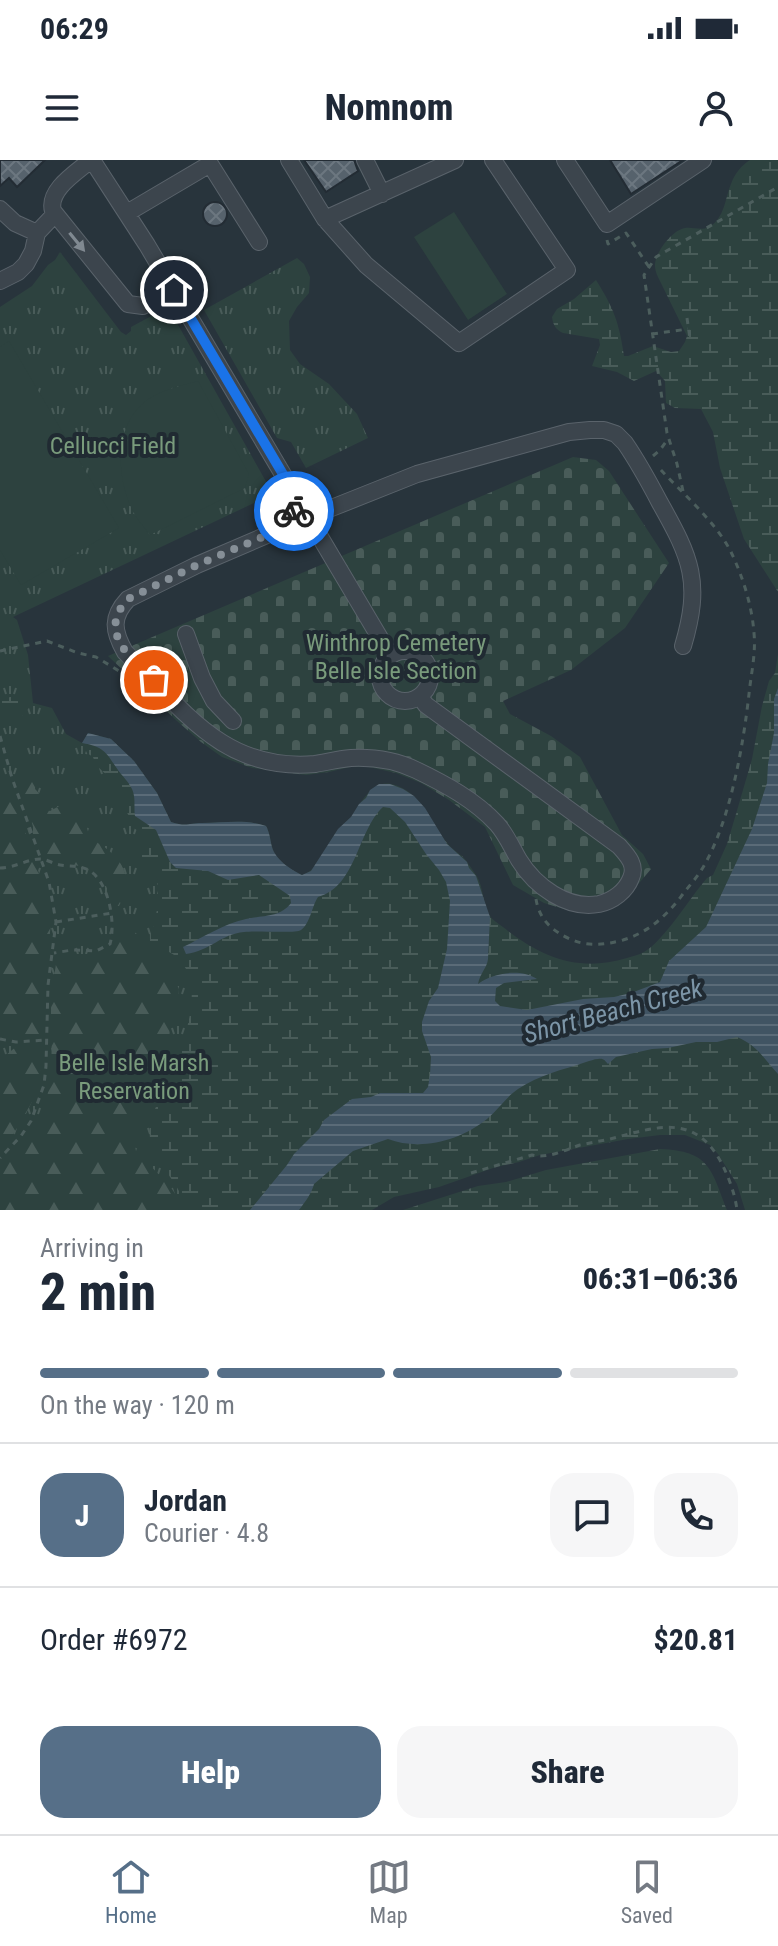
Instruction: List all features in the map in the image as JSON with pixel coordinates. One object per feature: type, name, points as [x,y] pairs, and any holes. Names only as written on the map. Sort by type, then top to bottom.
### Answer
[{"type":"street","points":[[174,290],[143,306],[128,304],[55,214],[51,206],[56,194],[91,160],[174,290],[390,655]]},
{"type":"street","points":[[289,160],[325,219],[366,265],[459,343],[567,270],[493,160]]},
{"type":"street","points":[[365,160],[382,194]]},
{"type":"street","points":[[325,219],[455,160]]},
{"type":"street","points":[[565,160],[607,224],[703,160]]},
{"type":"street","points":[[127,213],[210,164],[259,242]]},
{"type":"street","points":[[0,209],[20,226],[37,233]]},
{"type":"street","points":[[1,279],[18,272],[26,264],[32,255],[37,233],[55,214]]},
{"type":"street","points":[[420,697],[426,705],[619,846],[629,857],[633,869],[624,890],[596,904],[586,905],[561,899],[538,883],[497,824],[466,797],[403,765],[366,758],[295,764],[268,761],[231,749],[195,723],[125,652],[117,638],[116,617],[128,599],[288,526],[289,513],[317,502],[329,509],[417,474],[580,431],[598,429],[616,434],[642,458],[682,541],[689,563],[692,604],[683,646]]},
{"type":"street","points":[[186,634],[214,701],[233,721]]},
{"type":"street","points":[[405,651],[420,656],[425,662],[430,676],[426,691],[420,697],[405,702],[390,697],[384,691],[379,676],[384,661],[390,655],[405,651]]},
{"type":"street","points":[[195,723],[214,701]]},
{"type":"path","points":[[683,494],[666,429],[644,275],[656,257],[778,187]]},
{"type":"path","points":[[608,244],[626,233],[649,267]]},
{"type":"path","points":[[687,318],[690,339]]},
{"type":"path","points":[[652,334],[688,329]]},
{"type":"path","points":[[538,883],[538,908],[556,932],[578,943],[591,945],[631,938],[647,931],[674,906],[701,870],[720,830],[741,751],[754,656],[754,634],[748,599],[731,552],[722,537],[683,494],[642,458],[660,450],[668,439]]},
{"type":"path","points":[[0,651],[43,641],[96,657],[124,674]]},
{"type":"path","points":[[0,736],[49,882],[56,922],[48,985],[44,1085],[31,1121],[0,1158]]},
{"type":"path","points":[[0,868],[40,859],[62,866],[84,868],[101,882],[112,913],[113,935],[110,944],[96,951],[53,953]]},
{"type":"path","points":[[56,922],[112,913]]},
{"type":"path","points":[[0,1039],[16,1042],[46,1040]]},
{"type":"path","points":[[471,1173],[532,1155],[540,1157],[659,1126],[684,1128],[703,1138],[716,1152],[728,1176],[737,1210]]},
{"type":"green space","points":[[750,160],[778,160],[778,592],[744,539],[720,468],[713,432],[701,409],[675,408],[666,403],[665,381],[656,371],[634,381],[617,372],[592,366],[600,345],[599,339],[563,333],[555,327],[552,317],[557,309],[596,280],[615,316],[624,356],[653,346],[671,352],[679,351],[687,336],[657,276],[658,254],[680,230],[706,228],[714,223],[721,213],[734,176]]},
{"type":"green space","points":[[454,212],[507,294],[468,320],[414,237]]},
{"type":"green space","points":[[60,252],[126,335],[131,327],[168,307],[273,494],[13,617],[17,620],[28,655],[33,703],[52,708],[66,734],[82,743],[94,745],[111,757],[186,954],[250,1210],[0,1210],[0,307],[32,286]]},
{"type":"green space","points":[[297,258],[310,277],[309,293],[289,321],[290,350],[300,364],[329,384],[357,414],[368,438],[306,468],[291,442],[277,438],[204,310]]},
{"type":"green space","points":[[9,341],[119,528],[21,585],[0,550],[0,347]]},
{"type":"green space","points":[[198,381],[249,474],[245,488],[150,535],[135,515],[124,488],[121,458],[126,429],[132,416],[147,400]]},
{"type":"green space","name":"Winthrop Cemetery Belle Isle Section","points":[[573,457],[596,460],[609,471],[669,563],[625,628],[571,670],[503,701],[510,714],[551,736],[580,757],[622,835],[643,854],[651,869],[624,901],[598,911],[570,911],[544,903],[513,885],[485,827],[421,783],[396,773],[369,767],[350,767],[306,775],[252,768],[222,757],[177,721],[108,656]]},
{"type":"green space","points":[[778,654],[778,1210],[745,1210],[737,1184],[710,1145],[685,1135],[660,1135],[540,1155],[439,1187],[394,1197],[372,1210],[184,1210],[178,1189],[157,1158],[150,1134],[160,1095],[186,1032],[192,997],[189,975],[176,956],[150,941],[157,909],[157,878],[143,864],[138,831],[131,826],[116,784],[96,765],[82,743],[88,733],[111,739],[134,761],[157,793],[171,822],[184,825],[243,822],[266,826],[276,856],[302,875],[313,869],[335,834],[373,789],[384,784],[402,788],[418,801],[448,844],[469,865],[479,880],[487,911],[494,920],[522,941],[550,956],[594,964],[640,954],[652,946],[707,878],[713,875],[736,814]]},
{"type":"green space","points":[[16,696],[33,703],[23,715],[0,721],[0,699]]},
{"type":"green space","points":[[24,774],[35,781],[35,789],[41,795],[45,809],[50,811],[76,797],[83,805],[91,837],[114,855],[123,868],[126,882],[119,906],[113,904],[102,879],[90,869],[41,855],[17,778]]},
{"type":"green space","points":[[0,790],[12,793],[48,900],[51,922],[42,987],[42,1064],[37,1091],[25,1116],[0,1148],[0,1060],[17,1046],[17,1038],[9,1033],[0,1033]]},
{"type":"green space","name":"Belle Isle Marsh Reservation","points":[[125,918],[131,921],[142,947],[172,974],[179,989],[178,1010],[170,1024],[169,1045],[161,1063],[145,1081],[133,1136],[136,1151],[170,1186],[181,1203],[180,1210],[0,1210],[0,1167],[32,1130],[47,1098],[57,958],[63,954],[97,954],[112,946],[118,923]]},
{"type":"green space","points":[[660,1149],[699,1158],[712,1173],[727,1210],[403,1210],[478,1186]]},
{"type":"water","name":"Short Beach Creek","points":[[778,688],[778,1074],[755,1048],[737,1037],[652,1049],[616,1057],[608,1064],[602,1059],[594,1060],[526,1084],[487,1119],[452,1138],[426,1144],[388,1139],[353,1151],[314,1184],[299,1210],[250,1210],[324,1120],[352,1099],[380,1093],[423,1093],[428,1087],[431,1057],[422,1022],[429,1001],[438,988],[447,949],[450,901],[446,882],[405,822],[390,808],[383,807],[374,817],[341,882],[318,897],[307,924],[301,930],[236,933],[202,950],[186,954],[183,947],[221,927],[282,911],[291,903],[290,896],[259,875],[228,880],[208,871],[176,868],[170,862],[156,830],[135,816],[132,790],[109,757],[97,747],[82,743],[88,733],[111,739],[134,761],[157,793],[171,822],[184,825],[243,822],[266,826],[276,856],[302,875],[311,871],[338,829],[351,817],[370,790],[379,784],[403,789],[425,808],[447,844],[467,862],[476,876],[490,917],[488,959],[478,984],[507,973],[537,979],[504,983],[496,988],[495,1001],[500,1006],[527,1010],[583,999],[614,997],[660,982],[669,961],[706,927],[752,829],[767,783],[774,733],[774,699]]},
{"type":"building","points":[[0,160],[45,160],[17,187],[9,178],[0,186]]},
{"type":"building","points":[[304,160],[354,160],[358,171],[326,192]]},
{"type":"building","points":[[610,160],[683,160],[631,194]]},
{"type":"building","points":[[215,202],[223,206],[227,214],[223,222],[215,226],[207,222],[203,214],[207,206]]},
{"type":"way so far","points":[[154,680],[125,652],[117,638],[116,617],[120,608],[128,599],[197,565],[288,526],[289,513],[294,511]]},
{"type":"route","points":[[174,290],[303,508],[294,511]]},
{"type":"park label","name":"Cellucci Field","points":[[113,446]]}]
